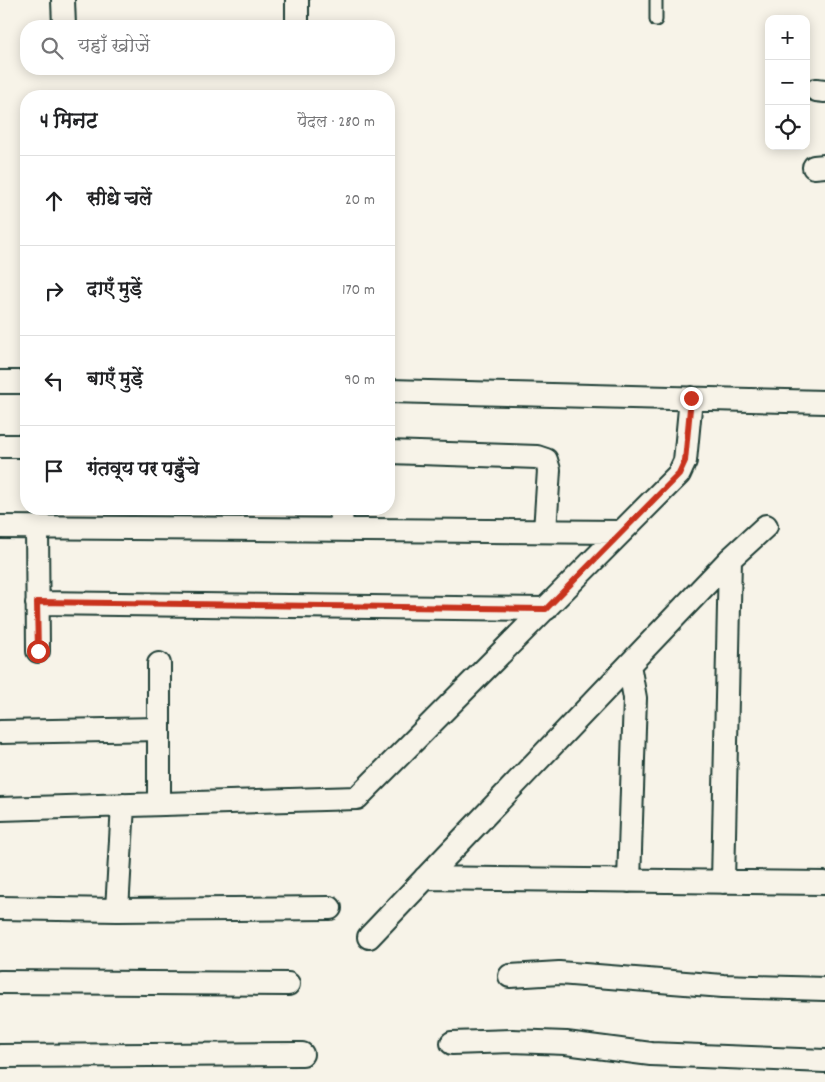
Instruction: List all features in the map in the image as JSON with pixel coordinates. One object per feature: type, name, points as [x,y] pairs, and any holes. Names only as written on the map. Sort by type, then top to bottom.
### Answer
[{"type":"street","points":[[63,0],[64,20]]},
{"type":"street","points":[[297,0],[297,20]]},
{"type":"street","points":[[0,382],[20,382]]},
{"type":"street","points":[[395,391],[825,402]]},
{"type":"street","points":[[0,809],[357,798],[679,474],[685,461],[691,398]]},
{"type":"street","points":[[0,446],[20,446]]},
{"type":"street","points":[[395,452],[537,457],[546,460],[549,470],[545,531]]},
{"type":"street","points":[[0,528],[341,519],[545,531],[621,532]]},
{"type":"street","points":[[369,937],[730,559],[766,526]]},
{"type":"street","points":[[36,528],[38,651]]},
{"type":"street","points":[[723,882],[730,559]]},
{"type":"street","points":[[37,602],[546,609]]},
{"type":"street","points":[[159,664],[159,804]]},
{"type":"street","points":[[629,665],[635,698],[629,880]]},
{"type":"street","points":[[0,732],[159,729]]},
{"type":"street","points":[[117,910],[123,805]]},
{"type":"street","points":[[425,878],[825,883]]},
{"type":"street","points":[[0,908],[117,910],[330,908]]},
{"type":"street","points":[[510,976],[559,973],[723,986],[825,989]]},
{"type":"street","points":[[0,982],[288,984]]},
{"type":"street","points":[[452,1044],[566,1043],[652,1054],[825,1061]]},
{"type":"street","points":[[0,1056],[302,1054]]},
{"type":"lane","points":[[656,0],[656,20]]},
{"type":"route","points":[[38,651],[37,602],[546,609],[679,474],[685,461],[691,398]]}]
